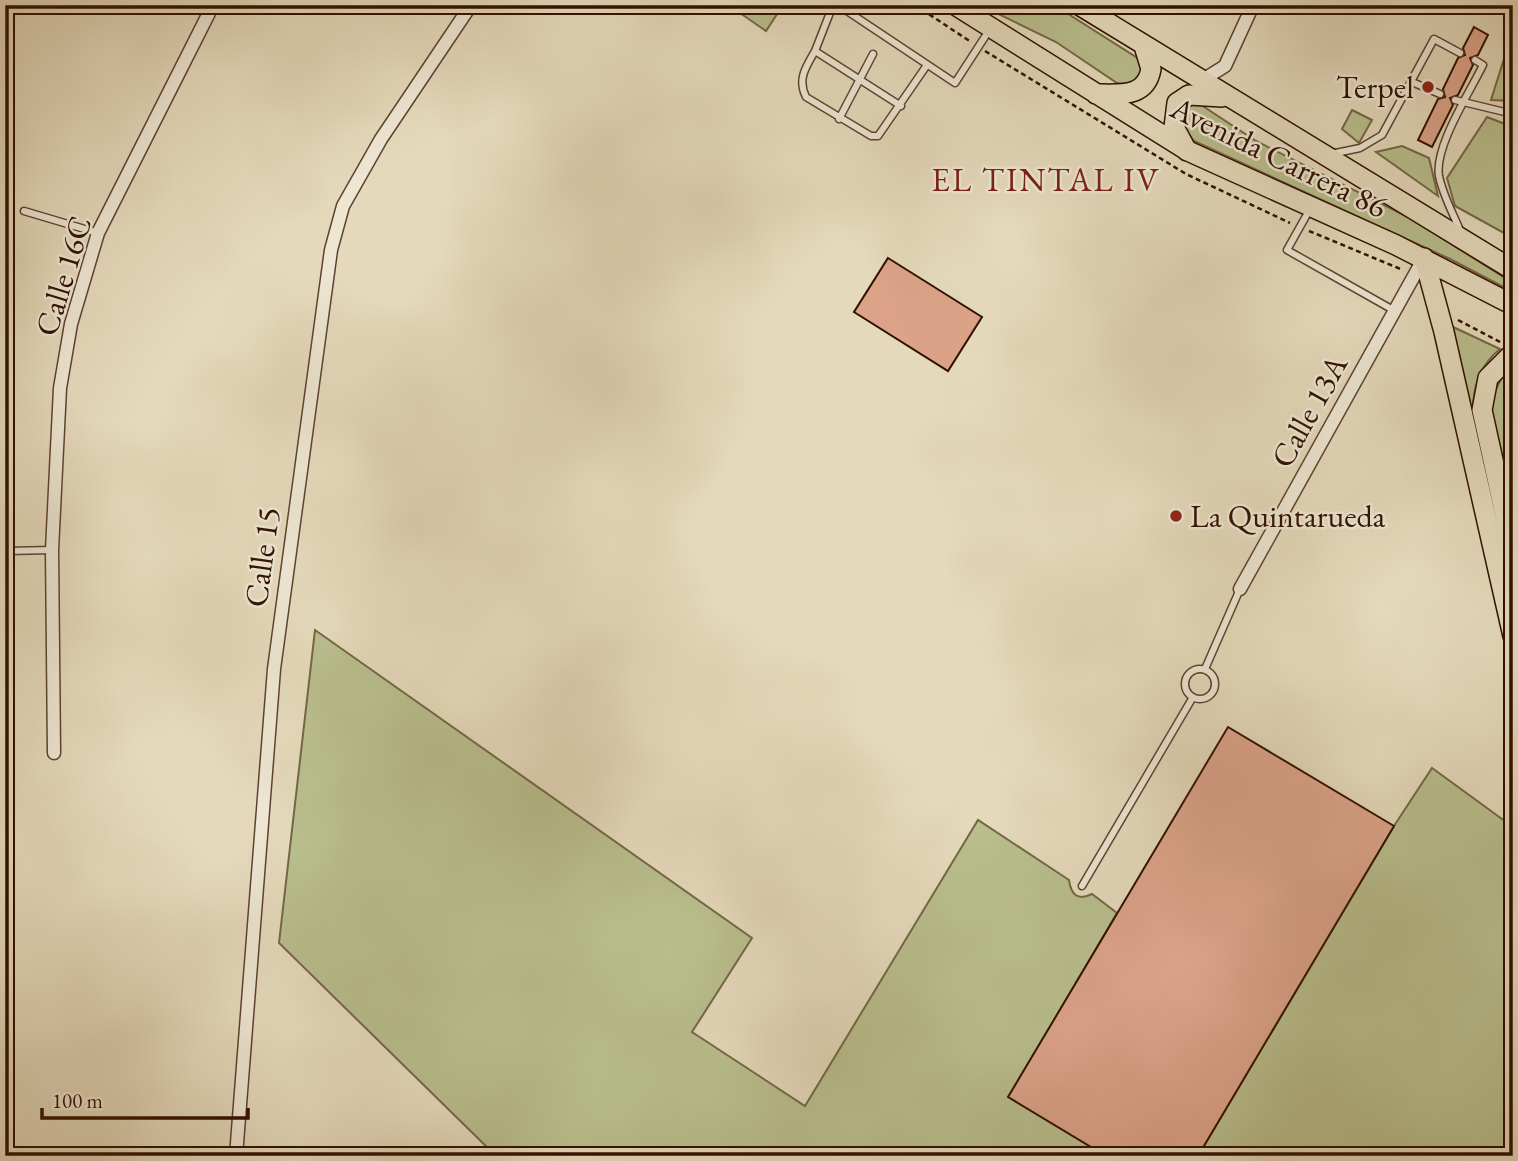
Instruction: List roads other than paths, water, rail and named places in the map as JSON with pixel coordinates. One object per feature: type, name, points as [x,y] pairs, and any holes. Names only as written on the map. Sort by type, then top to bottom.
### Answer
[{"type":"main road","name":"Avenida Carrera 86","points":[[955,5],[1188,151],[1424,258],[1513,305]]},
{"type":"main road","name":"Avenida Carrera 86","points":[[1079,5],[1201,82],[1513,270]]},
{"type":"main road","points":[[1096,94],[1133,93],[1142,89],[1151,69],[1144,46]]},
{"type":"main road","points":[[1188,151],[1174,127],[1177,103],[1184,97],[1198,94],[1230,99]]},
{"type":"main road","points":[[1424,258],[1444,332],[1513,636]]},
{"type":"main road","points":[[1508,348],[1489,378],[1482,410],[1513,551]]},
{"type":"street","name":"Calle 16C","points":[[54,753],[52,550],[60,388],[71,324],[98,233],[213,5]]},
{"type":"street","name":"Calle 15","points":[[236,1156],[274,668],[331,250],[342,206],[381,139],[471,5]]},
{"type":"street","points":[[1201,82],[1225,66],[1253,5]]},
{"type":"street","name":"Calle 13A","points":[[1240,589],[1424,258]]},
{"type":"lane","points":[[927,65],[878,136],[871,136],[814,105],[802,89],[803,72],[835,5],[955,83],[991,28]]},
{"type":"lane","points":[[1324,156],[1360,148],[1382,135],[1434,40],[1460,53]]},
{"type":"lane","points":[[815,51],[901,106]]},
{"type":"lane","points":[[839,119],[873,54]]},
{"type":"lane","points":[[1465,241],[1438,174],[1440,155],[1483,65],[1475,60]]},
{"type":"lane","points":[[1412,82],[1440,94]]},
{"type":"lane","points":[[1455,100],[1513,114]]},
{"type":"lane","points":[[1311,208],[1287,250],[1395,311]]},
{"type":"lane","points":[[24,211],[98,233]]},
{"type":"lane","points":[[5,542],[8,551],[52,550]]},
{"type":"lane","points":[[1205,669],[1240,589]]},
{"type":"lane","points":[[1199,668],[1205,669],[1214,679],[1213,692],[1201,699],[1193,697],[1185,688],[1187,675],[1199,668]]},
{"type":"lane","points":[[1082,886],[1193,697]]},
{"type":"place","name":"Terpel","points":[[1428,87]]},
{"type":"place","name":"La Quintarueda","points":[[1176,516]]},
{"type":"district","name":"EL TINTAL IV","points":[[1046,179]]}]
